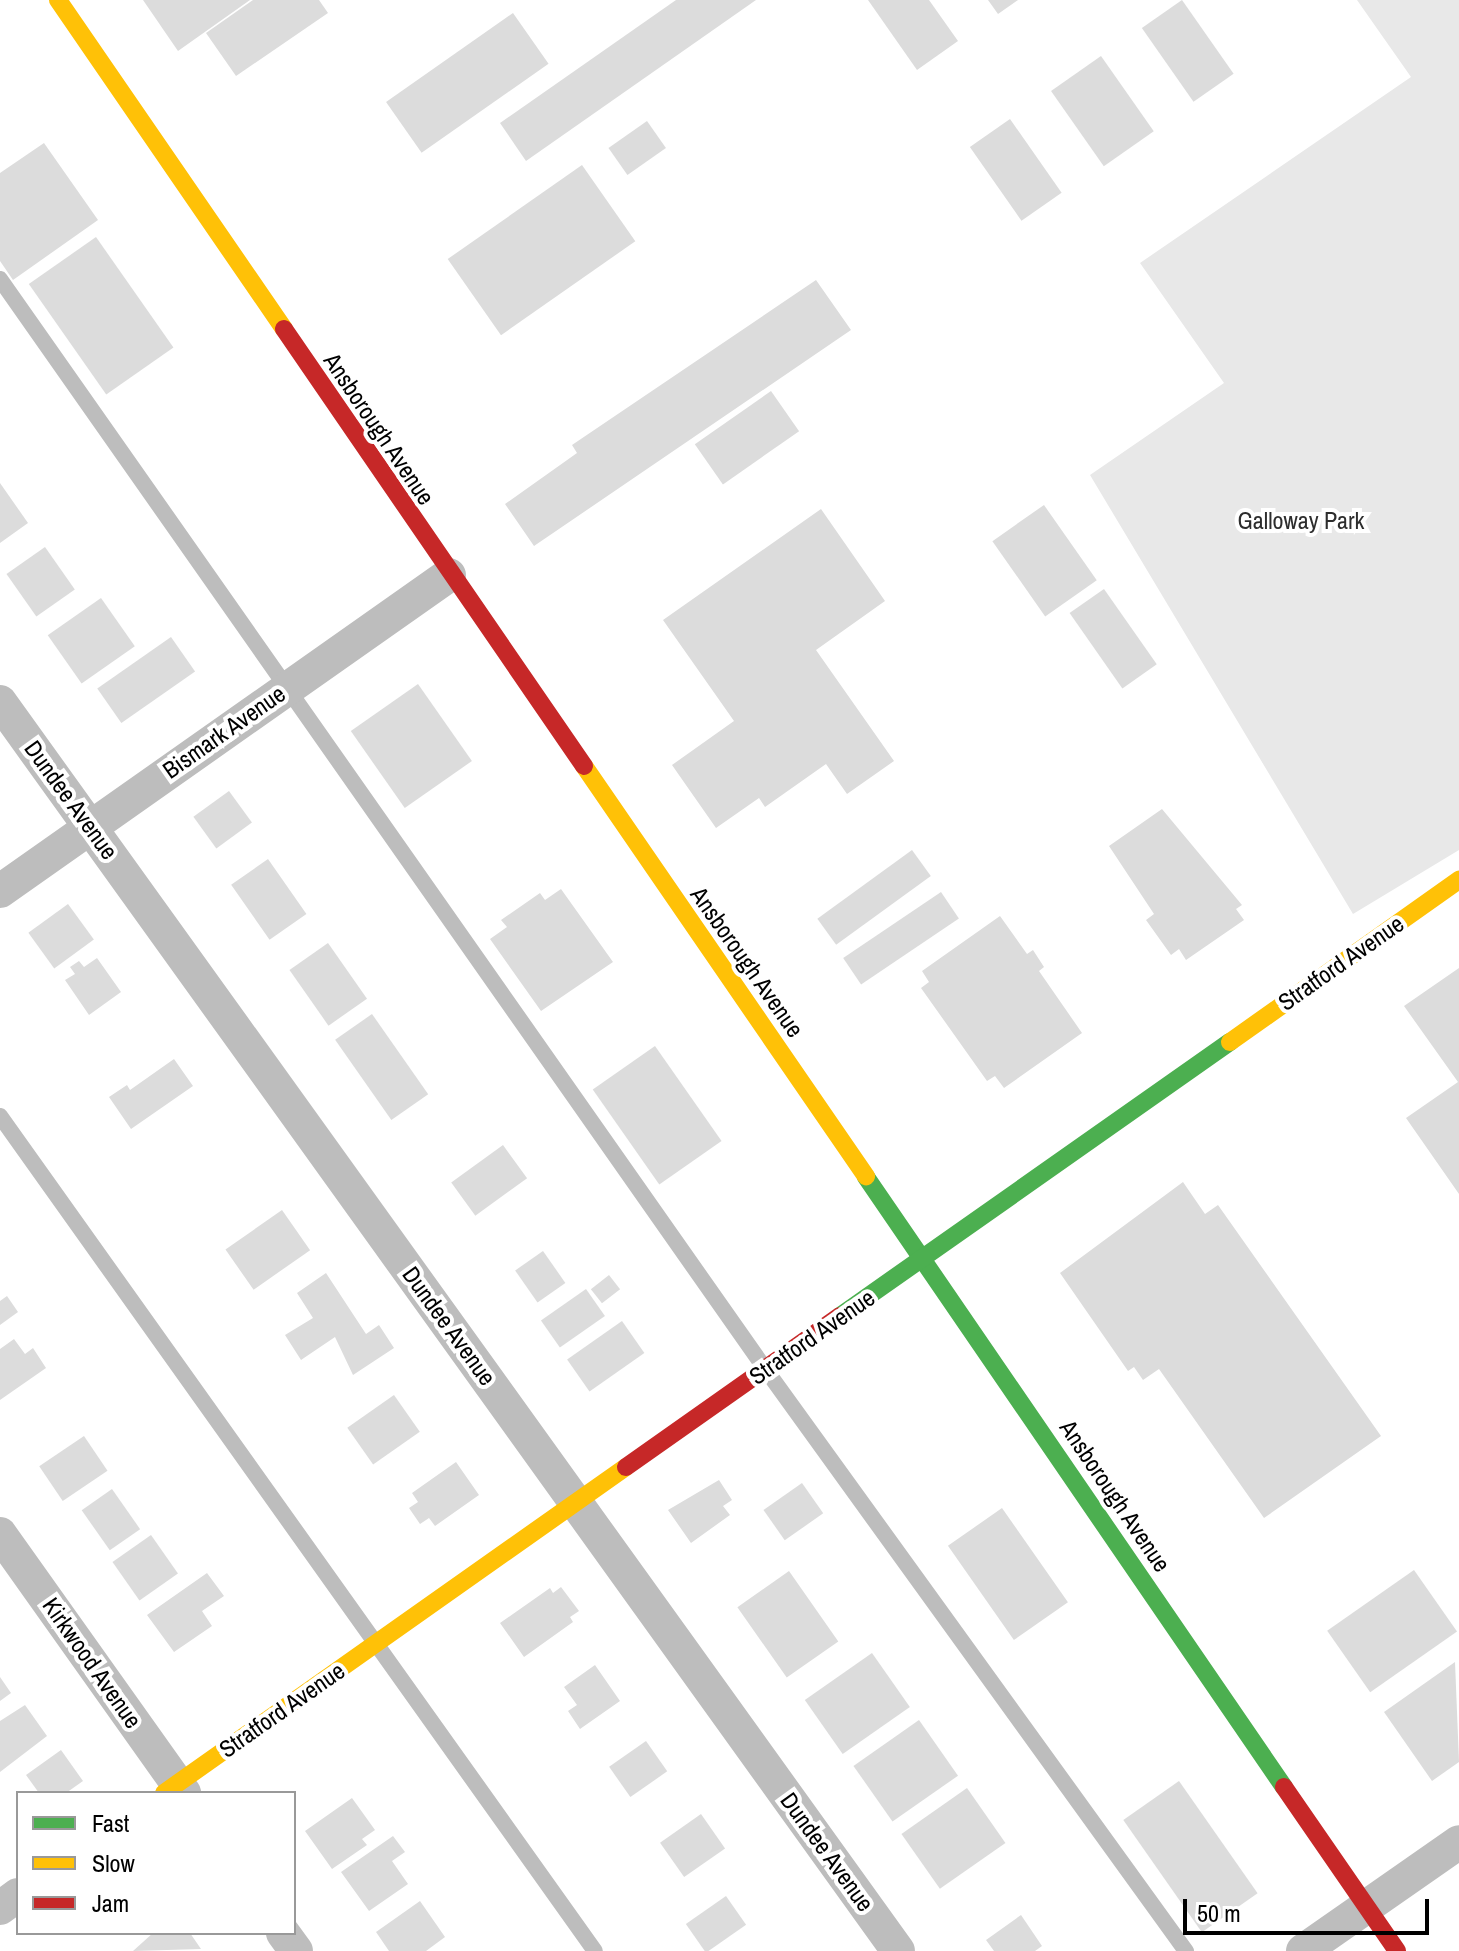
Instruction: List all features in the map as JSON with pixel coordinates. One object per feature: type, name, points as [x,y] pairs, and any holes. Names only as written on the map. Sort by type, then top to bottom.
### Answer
[{"type":"main road","name":"Ansborough Avenue","points":[[58,0],[449,575],[924,1259],[1397,1951]]},
{"type":"main road","name":"Stratford Avenue","points":[[175,1790],[373,1646],[1459,880]]},
{"type":"street","name":"Bismark Avenue","points":[[0,891],[449,575]]},
{"type":"street","name":"Dundee Avenue","points":[[0,702],[898,1951]]},
{"type":"street","name":"Kirkwood Avenue","points":[[0,1534],[175,1790]]},
{"type":"street","points":[[1303,1951],[1459,1842]]},
{"type":"lane","points":[[0,279],[766,1370],[1186,1951]]},
{"type":"lane","points":[[0,1116],[373,1646],[595,1951]]},
{"type":"green space","name":"Galloway Park","points":[[1357,0],[1459,0],[1459,850],[1353,914],[1090,475],[1224,383],[1140,263],[1411,77]]},
{"type":"building","points":[[143,0],[250,0],[178,51]]},
{"type":"building","points":[[253,0],[319,0],[328,13],[236,76],[206,33]]},
{"type":"building","points":[[676,0],[756,0],[526,161],[500,123]]},
{"type":"building","points":[[868,0],[929,0],[958,41],[917,70]]},
{"type":"building","points":[[988,0],[1018,0],[998,14]]},
{"type":"building","points":[[1182,0],[1234,74],[1193,102],[1142,28]]},
{"type":"building","points":[[513,13],[549,64],[422,153],[386,102]]},
{"type":"building","points":[[1101,56],[1154,131],[1104,166],[1051,91]]},
{"type":"building","points":[[1010,119],[1062,193],[1021,221],[970,147]]},
{"type":"building","points":[[647,121],[666,148],[627,175],[608,148]]},
{"type":"building","points":[[44,143],[98,220],[13,280],[0,261],[0,173]]},
{"type":"building","points":[[582,165],[635,241],[501,335],[448,259]]},
{"type":"building","points":[[96,237],[173,348],[106,395],[29,284]]},
{"type":"building","points":[[816,280],[851,330],[534,546],[505,504],[577,453],[572,445]]},
{"type":"building","points":[[771,391],[799,431],[723,484],[695,444]]},
{"type":"building","points":[[0,483],[28,523],[0,543]]},
{"type":"building","points":[[1044,505],[1097,580],[1045,616],[992,541]]},
{"type":"building","points":[[821,509],[885,601],[816,650],[894,761],[847,794],[826,764],[765,807],[759,798],[716,828],[672,765],[734,721],[663,620]]},
{"type":"building","points":[[45,547],[75,590],[36,617],[6,574]]},
{"type":"building","points":[[1104,589],[1157,664],[1122,688],[1070,613]]},
{"type":"building","points":[[101,598],[135,646],[82,684],[48,635]]},
{"type":"building","points":[[171,637],[195,671],[121,723],[97,689]]},
{"type":"building","points":[[418,684],[472,761],[405,808],[351,731]]},
{"type":"building","points":[[229,791],[252,823],[216,848],[193,817]]},
{"type":"building","points":[[1162,809],[1242,905],[1236,909],[1244,920],[1186,960],[1179,949],[1171,955],[1146,920],[1154,914],[1109,846]]},
{"type":"building","points":[[912,850],[931,876],[836,945],[817,919]]},
{"type":"building","points":[[268,859],[306,914],[270,940],[231,885]]},
{"type":"building","points":[[561,889],[613,962],[541,1011],[490,939],[507,927],[501,920],[540,893],[545,900]]},
{"type":"building","points":[[941,892],[959,919],[861,985],[843,958]]},
{"type":"building","points":[[68,904],[94,940],[54,968],[28,933]]},
{"type":"building","points":[[1000,916],[1027,954],[1033,950],[1044,967],[1039,971],[1082,1033],[1004,1088],[995,1076],[987,1081],[921,988],[929,982],[922,971]]},
{"type":"building","points":[[328,943],[367,999],[329,1026],[289,970]]},
{"type":"building","points":[[97,958],[121,992],[89,1015],[65,980],[75,974],[70,967],[79,961],[84,967]]},
{"type":"building","points":[[1459,968],[1459,1194],[1406,1118],[1458,1082],[1404,1006]]},
{"type":"building","points":[[372,1014],[428,1094],[391,1120],[335,1040]]},
{"type":"building","points":[[655,1046],[722,1141],[659,1185],[593,1090]]},
{"type":"building","points":[[174,1059],[193,1086],[131,1129],[109,1097],[127,1085],[130,1090]]},
{"type":"building","points":[[503,1145],[527,1178],[475,1216],[451,1183]]},
{"type":"building","points":[[1183,1182],[1205,1214],[1218,1205],[1381,1436],[1264,1518],[1159,1369],[1143,1380],[1134,1367],[1128,1371],[1060,1273]]},
{"type":"building","points":[[282,1210],[310,1250],[254,1290],[225,1250]]},
{"type":"building","points":[[543,1251],[565,1283],[538,1302],[515,1271]]},
{"type":"building","points":[[326,1273],[366,1334],[379,1325],[394,1348],[353,1375],[335,1337],[301,1360],[285,1335],[313,1318],[297,1293]]},
{"type":"building","points":[[609,1275],[620,1289],[602,1303],[591,1289]]},
{"type":"building","points":[[586,1289],[605,1316],[560,1348],[541,1321]]},
{"type":"building","points":[[7,1296],[18,1312],[0,1325],[0,1301]]},
{"type":"building","points":[[622,1321],[644,1353],[589,1391],[567,1359]]},
{"type":"building","points":[[14,1339],[25,1354],[33,1348],[46,1368],[0,1400],[0,1349]]},
{"type":"building","points":[[394,1395],[420,1432],[373,1465],[347,1428]]},
{"type":"building","points":[[84,1436],[107,1471],[63,1501],[39,1466]]},
{"type":"building","points":[[456,1462],[479,1495],[435,1526],[429,1518],[420,1524],[409,1508],[418,1502],[412,1493]]},
{"type":"building","points":[[719,1480],[732,1500],[723,1506],[730,1515],[691,1543],[668,1510]]},
{"type":"building","points":[[802,1483],[823,1513],[785,1540],[763,1510]]},
{"type":"building","points":[[112,1489],[140,1529],[110,1550],[82,1510]]},
{"type":"building","points":[[1002,1508],[1068,1602],[1014,1640],[948,1546]]},
{"type":"building","points":[[151,1535],[178,1574],[139,1600],[112,1562]]},
{"type":"building","points":[[1414,1570],[1457,1631],[1370,1692],[1327,1631]]},
{"type":"building","points":[[789,1571],[838,1641],[787,1678],[737,1607]]},
{"type":"building","points":[[207,1573],[224,1596],[202,1611],[212,1626],[174,1652],[147,1615]]},
{"type":"building","points":[[561,1587],[579,1611],[570,1617],[573,1622],[524,1657],[500,1623],[550,1588],[553,1593]]},
{"type":"building","points":[[872,1653],[910,1707],[843,1754],[805,1700]]},
{"type":"building","points":[[1455,1662],[1459,1762],[1432,1781],[1384,1712]]},
{"type":"building","points":[[595,1665],[620,1701],[580,1729],[568,1711],[577,1705],[564,1687]]},
{"type":"building","points":[[0,1677],[11,1693],[0,1701]]},
{"type":"building","points":[[25,1705],[47,1736],[0,1772],[0,1721]]},
{"type":"building","points":[[919,1720],[958,1776],[892,1822],[853,1766]]},
{"type":"building","points":[[646,1741],[667,1771],[630,1797],[609,1767]]},
{"type":"building","points":[[61,1750],[83,1781],[69,1791],[38,1791],[26,1775]]},
{"type":"building","points":[[1179,1781],[1258,1893],[1202,1932],[1123,1820]]},
{"type":"building","points":[[967,1788],[1005,1843],[940,1889],[901,1834]]},
{"type":"building","points":[[352,1798],[375,1830],[362,1839],[367,1845],[332,1869],[305,1831]]},
{"type":"building","points":[[701,1814],[725,1848],[684,1877],[660,1843]]},
{"type":"building","points":[[393,1836],[405,1852],[392,1861],[408,1884],[369,1911],[341,1872]]},
{"type":"building","points":[[726,1896],[746,1925],[705,1951],[686,1924]]},
{"type":"building","points":[[420,1901],[445,1937],[426,1951],[389,1951],[376,1932]]},
{"type":"building","points":[[1021,1915],[1042,1946],[1035,1951],[994,1951],[986,1940]]},
{"type":"building","points":[[151,1935],[191,1935],[201,1949],[133,1951]]},
{"type":"traffic: fast","points":[[840,1316],[1230,1042]]},
{"type":"traffic: fast","points":[[866,1177],[1284,1787]]},
{"type":"traffic: slow","points":[[58,0],[284,329]]},
{"type":"traffic: slow","points":[[584,766],[866,1177]]},
{"type":"traffic: slow","points":[[1230,1042],[1459,880]]},
{"type":"traffic: slow","points":[[167,1791],[626,1467]]},
{"type":"traffic: jam","points":[[284,329],[584,766]]},
{"type":"traffic: jam","points":[[626,1467],[840,1316]]},
{"type":"traffic: jam","points":[[1284,1787],[1397,1951]]}]
